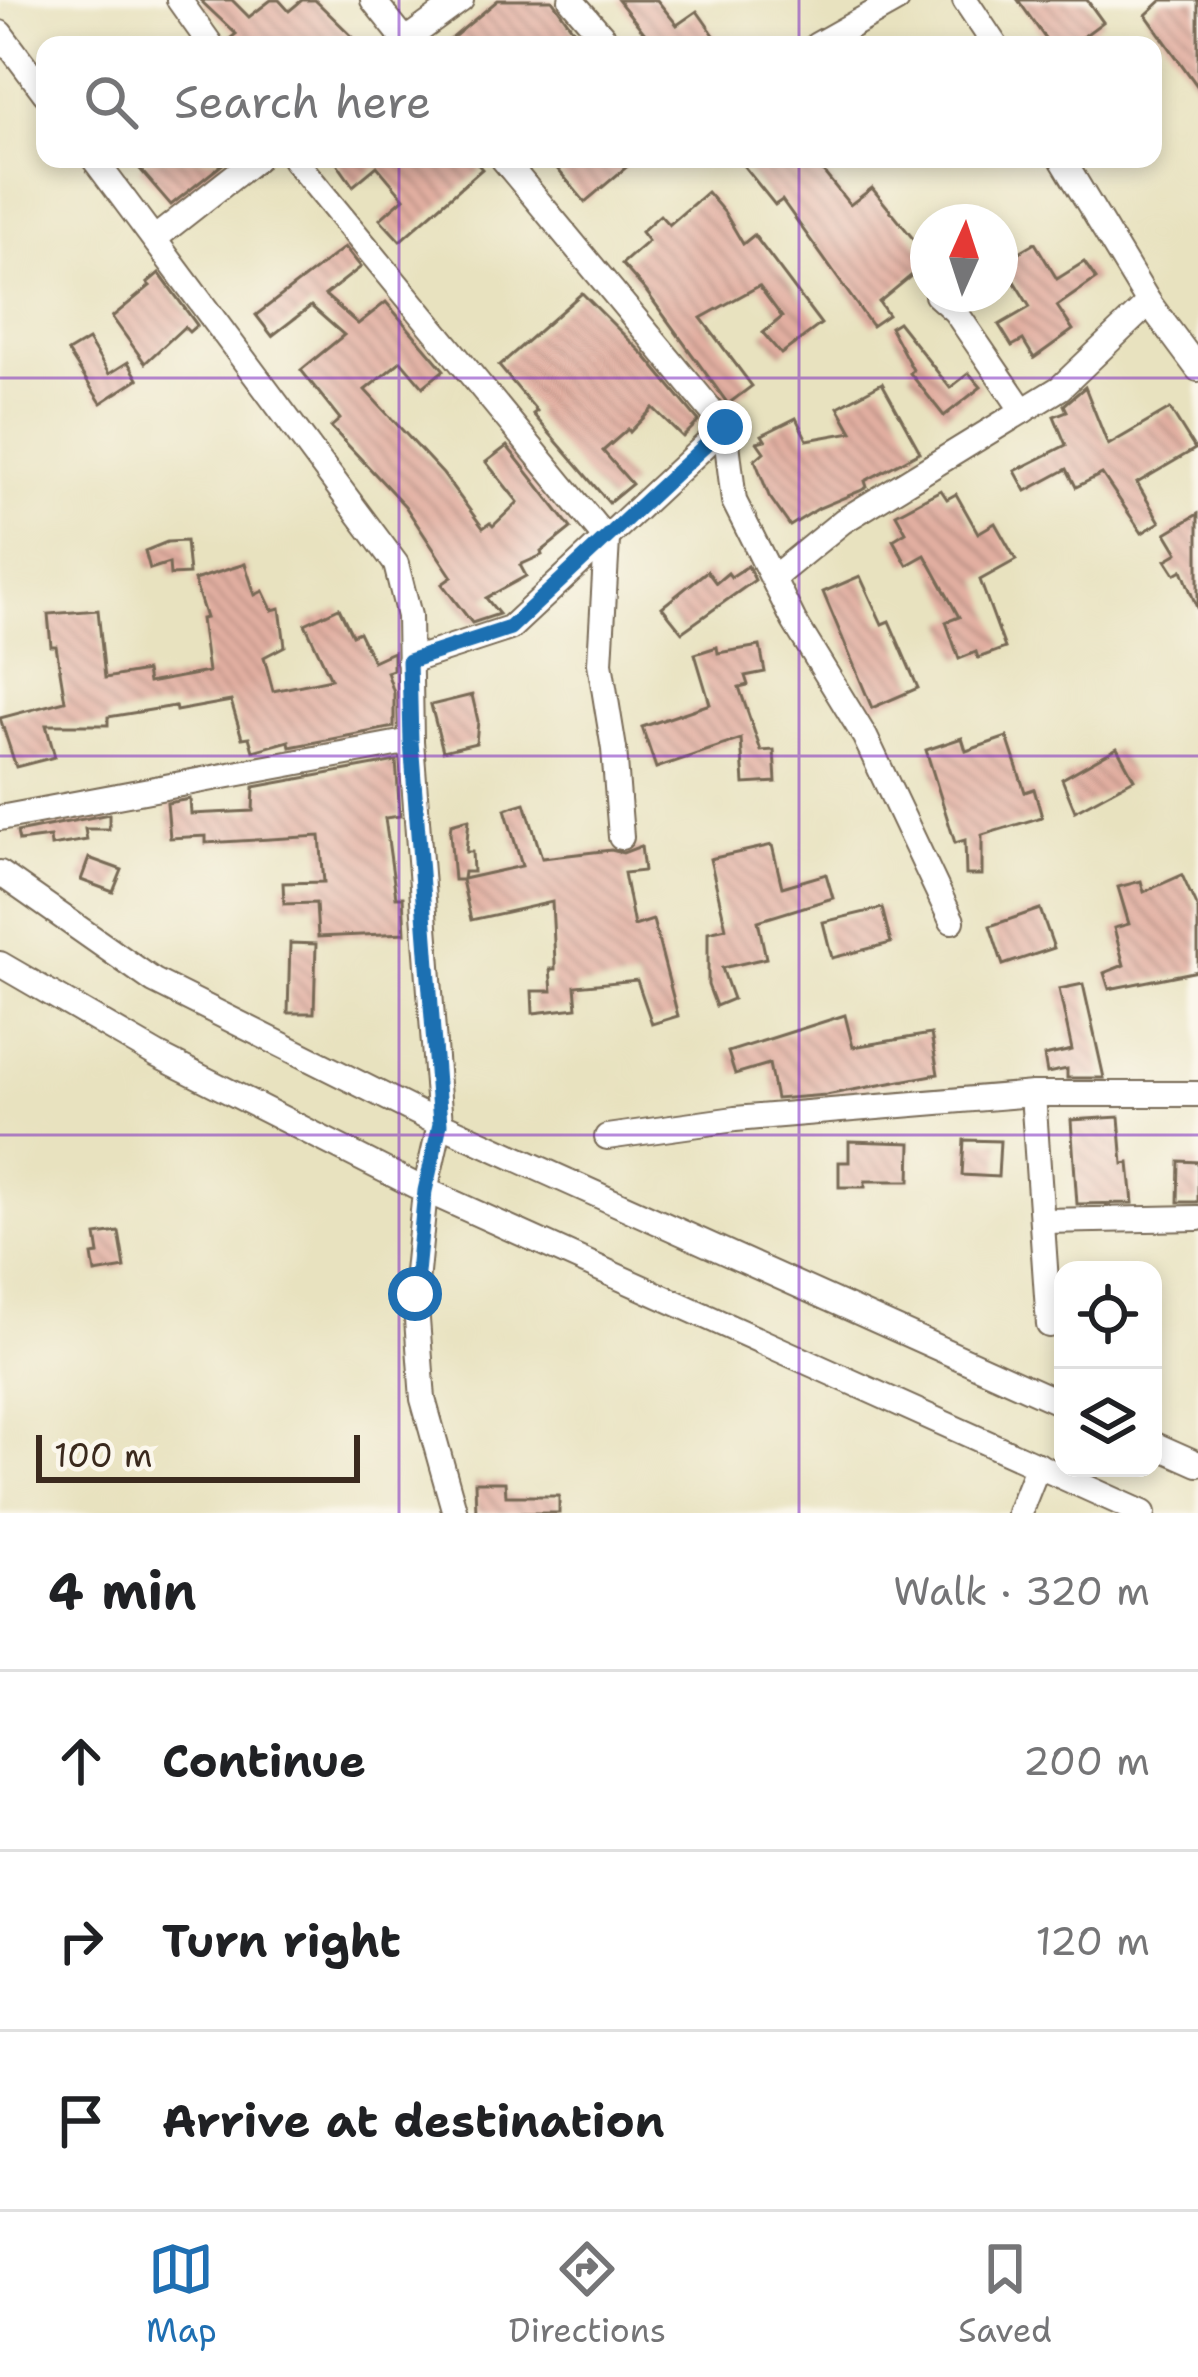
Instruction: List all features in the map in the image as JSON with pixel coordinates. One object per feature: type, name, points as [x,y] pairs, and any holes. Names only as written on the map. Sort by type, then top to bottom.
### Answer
[{"type":"street","points":[[179,0],[205,36]]},
{"type":"street","points":[[373,0],[398,36]]},
{"type":"street","points":[[414,36],[461,0]]},
{"type":"street","points":[[572,0],[602,36]]},
{"type":"street","points":[[834,36],[897,0]]},
{"type":"street","points":[[965,0],[989,36]]},
{"type":"street","points":[[0,33],[36,81]]},
{"type":"street","points":[[101,168],[396,564],[409,616],[411,741],[440,1124],[425,1191],[415,1294],[423,1399],[455,1513]]},
{"type":"street","points":[[154,239],[245,168]]},
{"type":"street","points":[[300,168],[607,540],[600,664],[621,836]]},
{"type":"street","points":[[510,168],[725,427],[734,501],[794,621],[865,737],[952,921]]},
{"type":"street","points":[[1067,168],[1149,303],[1198,369]]},
{"type":"street","points":[[772,578],[843,521],[1060,388],[1149,303]]},
{"type":"street","points":[[956,312],[1023,411]]},
{"type":"street","points":[[409,661],[510,628],[725,427]]},
{"type":"street","points":[[0,818],[411,741]]},
{"type":"street","points":[[0,873],[154,981],[440,1124],[1054,1400]]},
{"type":"street","points":[[0,964],[157,1054],[425,1191],[1143,1513]]},
{"type":"street","points":[[607,1136],[735,1118],[1033,1094],[1198,1094]]},
{"type":"street","points":[[1033,1094],[1049,1325]]},
{"type":"street","points":[[1043,1221],[1198,1218]]},
{"type":"street","points":[[1162,1448],[1198,1464]]},
{"type":"street","points":[[1019,1513],[1038,1465]]},
{"type":"building","points":[[200,0],[232,0],[249,17],[271,0],[279,0],[289,11],[302,0],[315,0],[352,36],[233,36]]},
{"type":"building","points":[[498,0],[552,0],[578,36],[455,36]]},
{"type":"building","points":[[618,0],[657,0],[677,25],[697,11],[715,36],[647,36]]},
{"type":"building","points":[[1018,0],[1087,0],[1103,22],[1084,36],[1044,36]]},
{"type":"building","points":[[1162,0],[1198,0],[1198,87],[1162,36],[1146,15]]},
{"type":"building","points":[[139,168],[218,168],[171,205]]},
{"type":"building","points":[[340,168],[375,168],[353,186]]},
{"type":"building","points":[[379,168],[482,169],[400,241],[380,219],[404,198]]},
{"type":"building","points":[[557,168],[625,168],[585,202]]},
{"type":"building","points":[[745,168],[820,168],[850,205],[872,188],[910,235],[910,277],[879,302],[888,315],[872,326],[782,200],[775,205]]},
{"type":"building","points":[[707,192],[743,244],[754,235],[821,324],[781,354],[763,333],[782,317],[759,286],[701,318],[752,386],[728,404],[622,264],[648,241],[641,232],[660,215],[669,225]]},
{"type":"building","points":[[1035,243],[1057,279],[1084,262],[1096,279],[1057,306],[1073,330],[1034,358],[1023,340],[1012,346],[999,325],[1030,307],[1018,288],[1018,253]]},
{"type":"building","points":[[345,247],[361,267],[325,295],[358,324],[386,302],[444,370],[423,387],[401,361],[365,390],[443,474],[483,528],[493,526],[518,502],[486,462],[507,446],[571,528],[542,555],[520,565],[526,576],[486,598],[499,614],[472,623],[442,584],[452,577],[405,506],[331,427],[340,419],[301,370],[344,335],[311,306],[272,336],[256,315]]},
{"type":"building","points":[[159,273],[197,325],[189,332],[184,327],[145,363],[112,317]]},
{"type":"building","points":[[582,293],[645,356],[699,421],[683,437],[653,408],[603,451],[632,484],[609,503],[499,366]]},
{"type":"building","points":[[898,322],[950,388],[969,373],[981,387],[944,416],[910,373],[913,370],[890,327]]},
{"type":"building","points":[[88,340],[109,374],[128,362],[138,379],[101,403],[68,352]]},
{"type":"building","points":[[882,383],[920,452],[865,481],[867,487],[860,491],[790,526],[769,496],[755,460],[764,452],[757,442],[796,418],[807,440],[852,432],[838,407]]},
{"type":"building","points":[[1085,387],[1108,445],[1170,409],[1195,449],[1137,483],[1160,522],[1142,533],[1102,474],[1076,487],[1067,469],[1026,491],[1015,471],[1066,445],[1054,416],[1067,411],[1064,405]]},
{"type":"building","points":[[941,490],[947,499],[956,494],[978,533],[995,523],[1016,560],[980,580],[1005,648],[978,658],[976,652],[959,659],[946,622],[959,617],[925,555],[907,565],[893,540],[906,532],[896,514]]},
{"type":"building","points":[[1198,514],[1197,608],[1182,570],[1175,574],[1166,560],[1178,553],[1166,533]]},
{"type":"building","points":[[186,541],[189,574],[170,575],[169,563],[150,569],[145,551]]},
{"type":"building","points":[[245,564],[255,595],[263,591],[272,610],[280,608],[285,646],[264,657],[273,691],[331,679],[305,624],[339,608],[352,635],[359,632],[373,661],[393,652],[393,670],[387,672],[394,693],[394,727],[290,747],[289,741],[253,751],[249,737],[242,738],[231,701],[176,711],[175,706],[108,717],[108,725],[46,725],[55,757],[16,767],[0,718],[65,701],[48,614],[98,610],[105,678],[146,671],[148,683],[208,672],[201,619],[206,618],[194,580]]},
{"type":"building","points":[[748,566],[755,580],[682,632],[662,607],[707,571],[716,583]]},
{"type":"building","points":[[860,576],[882,624],[889,621],[918,688],[872,708],[823,592]]},
{"type":"building","points":[[760,646],[765,672],[745,676],[748,685],[739,687],[761,751],[774,750],[776,782],[744,784],[741,739],[656,768],[642,727],[710,704],[695,654],[717,647],[718,653]]},
{"type":"building","points":[[472,695],[478,721],[476,743],[443,751],[431,705]]},
{"type":"building","points":[[1007,737],[1025,792],[1034,789],[1042,817],[982,835],[982,875],[966,875],[965,840],[955,843],[926,750],[962,738],[966,751]]},
{"type":"building","points":[[1117,748],[1134,779],[1075,811],[1062,779]]},
{"type":"building","points":[[396,761],[400,816],[385,818],[396,897],[403,897],[405,933],[318,937],[316,903],[284,904],[283,883],[324,882],[320,836],[206,843],[206,836],[170,838],[167,803],[190,799],[191,814],[253,811],[254,787]]},
{"type":"building","points":[[525,803],[542,858],[611,850],[623,853],[641,846],[644,871],[624,873],[634,926],[653,920],[678,1016],[652,1024],[637,980],[575,986],[577,1008],[533,1013],[532,991],[552,991],[552,902],[471,920],[462,880],[454,880],[450,832],[451,824],[469,819],[466,852],[472,852],[473,872],[464,872],[463,879],[522,866],[505,809]]},
{"type":"building","points":[[109,814],[109,829],[85,829],[87,840],[51,846],[50,837],[19,841],[17,832]]},
{"type":"building","points":[[772,845],[782,887],[826,874],[833,898],[758,921],[766,958],[722,968],[733,999],[716,1006],[708,985],[708,932],[726,928],[710,859]]},
{"type":"building","points":[[89,858],[122,870],[113,892],[81,880]]},
{"type":"building","points":[[1182,875],[1198,910],[1198,971],[1109,989],[1104,973],[1124,965],[1114,928],[1129,924],[1118,887],[1141,881],[1144,892]]},
{"type":"building","points":[[882,908],[891,943],[832,958],[823,922]]},
{"type":"building","points":[[1040,909],[1054,948],[1003,965],[990,926]]},
{"type":"building","points":[[290,943],[316,944],[314,1013],[288,1013]]},
{"type":"building","points":[[1083,984],[1104,1078],[1067,1078],[1067,1069],[1047,1073],[1044,1056],[1072,1050],[1059,989]]},
{"type":"building","points":[[845,1015],[853,1047],[931,1034],[938,1074],[826,1095],[776,1099],[769,1064],[735,1074],[728,1052]]},
{"type":"building","points":[[1119,1117],[1123,1164],[1129,1163],[1133,1203],[1077,1204],[1071,1120]]},
{"type":"building","points":[[964,1140],[1000,1141],[998,1177],[962,1175]]},
{"type":"building","points":[[849,1141],[911,1143],[910,1181],[865,1181],[865,1187],[839,1187],[839,1162],[849,1162]]},
{"type":"building","points":[[1179,1161],[1198,1162],[1198,1202],[1178,1202]]},
{"type":"building","points":[[119,1232],[125,1268],[95,1273],[96,1235]]},
{"type":"building","points":[[475,1482],[505,1482],[506,1496],[559,1496],[559,1513],[476,1513]]},
{"type":"route","points":[[415,1294],[425,1191],[440,1124],[409,661],[510,628],[725,427]]}]
